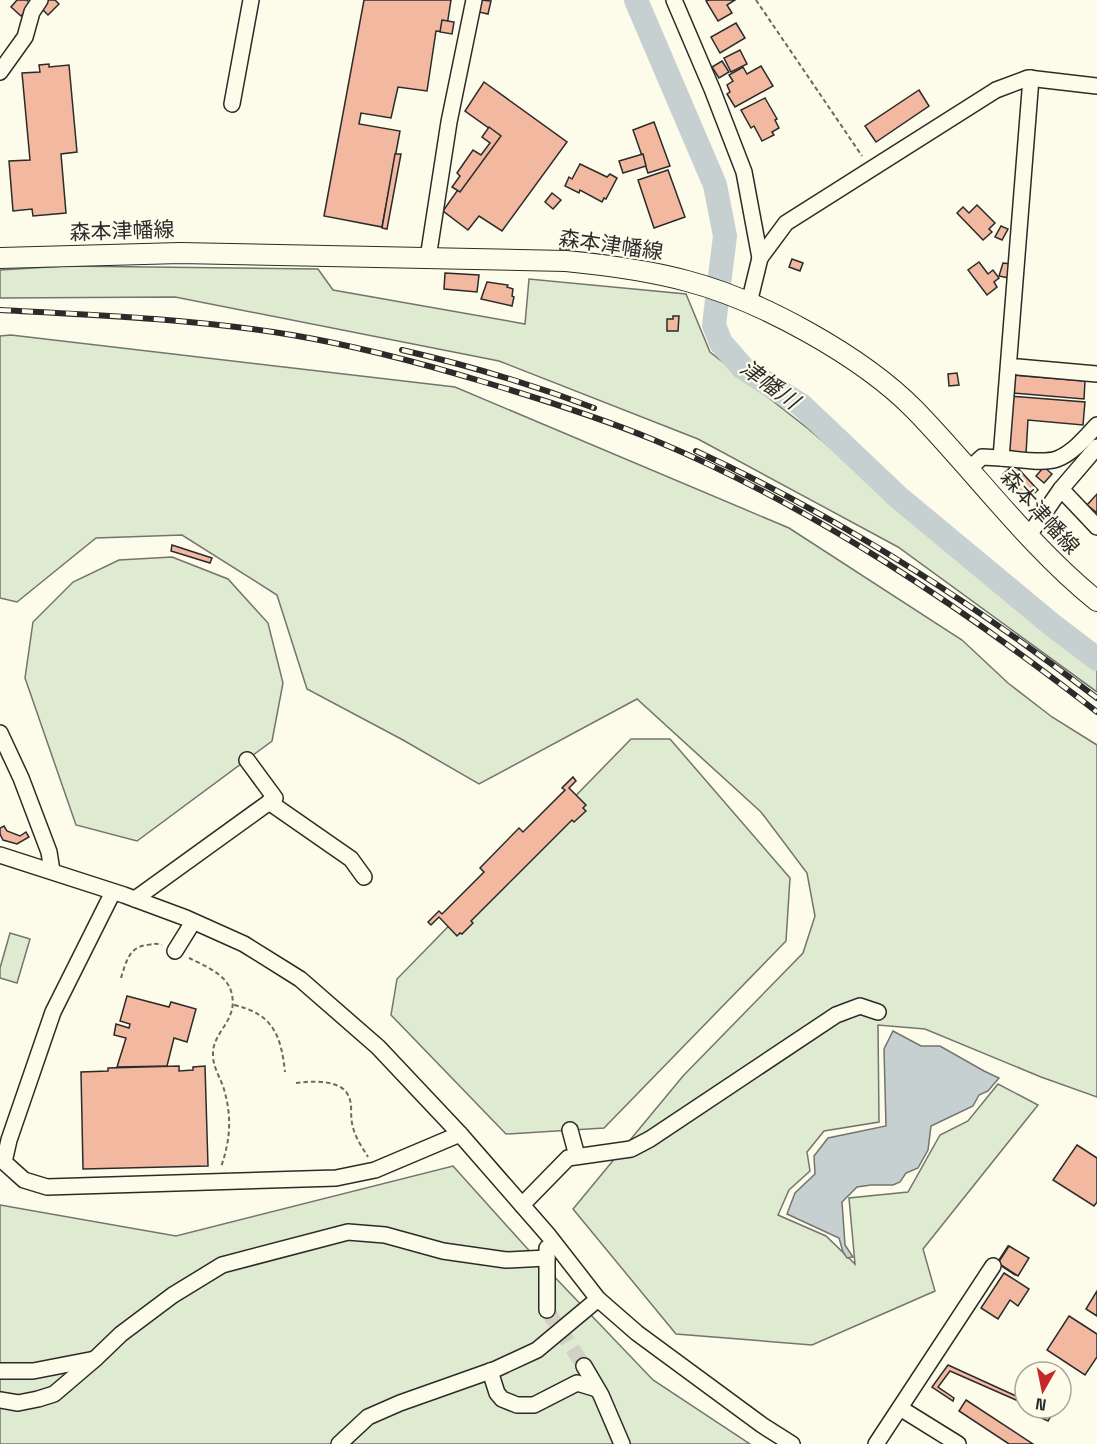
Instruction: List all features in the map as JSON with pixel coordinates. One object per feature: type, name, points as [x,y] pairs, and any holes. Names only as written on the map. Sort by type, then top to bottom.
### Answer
[{"type":"main road","name":"森本津幡線","points":[[0,258],[180,253],[566,261],[628,267],[689,281],[749,303],[861,363],[913,408],[1066,576],[1097,601]]},
{"type":"street","points":[[0,72],[25,37],[32,12],[40,0]]},
{"type":"street","points":[[232,104],[251,0]]},
{"type":"street","points":[[428,258],[449,122],[474,0]]},
{"type":"street","points":[[674,0],[744,172],[760,258]]},
{"type":"street","points":[[749,303],[760,258],[786,223],[870,168],[996,90],[1031,78],[1097,86]]},
{"type":"street","points":[[1001,458],[1031,78]]},
{"type":"street","points":[[1018,367],[1097,374]]},
{"type":"street","points":[[969,469],[982,457],[1057,459],[1069,452],[1097,425]]},
{"type":"street","points":[[1029,536],[1061,489],[1097,447]]},
{"type":"street","points":[[1061,489],[1097,527]]},
{"type":"street","points":[[0,733],[4,737],[49,852],[52,871]]},
{"type":"street","points":[[135,899],[275,798],[247,760]]},
{"type":"street","points":[[269,802],[351,859],[364,877]]},
{"type":"street","points":[[0,855],[135,899],[193,921],[244,944],[300,980],[378,1047],[460,1134],[549,1236],[598,1299],[637,1333],[762,1425],[792,1444]]},
{"type":"street","points":[[113,892],[53,1012],[12,1130],[4,1162],[24,1180],[47,1187],[336,1178],[375,1170],[460,1134]]},
{"type":"street","points":[[176,951],[193,921]]},
{"type":"street","points":[[522,1205],[568,1158],[631,1149],[650,1139],[836,1015],[860,1006],[878,1011]]},
{"type":"street","points":[[570,1130],[577,1156]]},
{"type":"street","points":[[0,1400],[18,1403],[54,1394],[121,1334],[173,1295],[222,1265],[348,1232],[385,1234],[443,1251],[506,1260],[547,1258]]},
{"type":"street","points":[[547,1310],[549,1236]]},
{"type":"street","points":[[876,1444],[993,1266]]},
{"type":"street","points":[[339,1444],[368,1417],[400,1403],[490,1371],[537,1350],[598,1299]]},
{"type":"street","points":[[0,1371],[33,1371],[95,1359]]},
{"type":"street","points":[[584,1366],[622,1444]]},
{"type":"street","points":[[490,1371],[497,1393],[502,1399],[518,1405],[534,1405],[577,1383],[597,1389]]},
{"type":"street","points":[[900,1408],[958,1444]]},
{"type":"path","points":[[756,0],[870,168]]},
{"type":"path","points":[[121,978],[132,950],[141,945],[157,943],[212,970],[224,979],[231,990],[233,1005],[230,1018],[214,1044],[213,1055],[214,1065],[229,1109],[229,1142],[220,1170],[221,1181]]},
{"type":"path","points":[[233,1005],[244,1007],[262,1016],[273,1027],[280,1039],[285,1072]]},
{"type":"path","points":[[296,1083],[322,1082],[339,1086],[348,1093],[356,1136],[375,1170]]},
{"type":"green space","points":[[65,266],[318,269],[333,290],[525,324],[529,279],[686,294],[710,352],[806,427],[1001,593],[1097,667],[1097,692],[898,547],[698,439],[499,361],[175,297],[0,298],[0,270]]},
{"type":"green space","points":[[11,335],[455,387],[789,528],[962,640],[1008,683],[1052,717],[1097,745],[1097,1097],[1041,1077],[925,1029],[878,1025],[879,1122],[824,1131],[807,1152],[810,1171],[789,1190],[778,1215],[826,1236],[855,1264],[849,1198],[908,1192],[940,1135],[968,1121],[998,1084],[1038,1105],[923,1249],[935,1291],[812,1345],[676,1334],[573,1209],[683,1076],[803,953],[815,916],[807,873],[761,812],[637,699],[479,784],[307,689],[277,595],[182,535],[96,538],[17,602],[0,598],[0,336]]},
{"type":"green space","points":[[172,557],[228,579],[268,623],[283,683],[272,741],[137,841],[76,825],[25,678],[33,622],[73,582],[119,560]]},
{"type":"green space","points":[[631,739],[670,739],[790,878],[786,941],[604,1128],[506,1134],[391,1015],[397,979]]},
{"type":"green space","points":[[10,933],[30,939],[17,983],[0,978],[0,968]]},
{"type":"green space","points":[[453,1166],[525,1246],[653,1380],[750,1444],[0,1444],[0,1205],[176,1236]]},
{"type":"shaded area","points":[[893,1031],[921,1046],[940,1046],[999,1078],[988,1091],[979,1095],[973,1106],[931,1126],[928,1150],[918,1168],[906,1173],[900,1182],[893,1185],[857,1187],[842,1202],[845,1245],[853,1257],[847,1258],[839,1238],[787,1214],[795,1193],[815,1174],[814,1156],[828,1138],[886,1126],[884,1049]]},
{"type":"building","points":[[17,0],[27,0],[32,5],[21,16],[11,7]]},
{"type":"building","points":[[48,0],[55,0],[59,4],[48,15],[41,8]]},
{"type":"building","points":[[364,0],[451,0],[446,32],[436,31],[427,91],[398,87],[391,118],[361,113],[359,124],[400,131],[382,227],[324,216]]},
{"type":"building","points":[[481,0],[491,1],[488,14],[479,12]]},
{"type":"building","points":[[735,0],[727,5],[732,13],[718,21],[706,1]]},
{"type":"building","points":[[442,20],[454,22],[452,34],[440,32]]},
{"type":"building","points":[[736,23],[745,38],[720,53],[711,37]]},
{"type":"building","points":[[740,50],[747,64],[731,72],[724,58]]},
{"type":"building","points":[[722,61],[729,72],[719,78],[712,67]]},
{"type":"building","points":[[49,64],[49,67],[69,65],[77,152],[61,154],[66,213],[33,216],[32,209],[13,211],[9,161],[30,160],[22,73],[40,72],[39,65]]},
{"type":"building","points":[[761,66],[773,86],[735,107],[727,94],[730,92],[727,85],[733,81],[729,75],[743,67],[747,74]]},
{"type":"building","points":[[484,82],[567,142],[502,231],[479,216],[468,230],[443,211],[497,134],[465,111]]},
{"type":"building","points":[[919,90],[929,106],[876,142],[865,126]]},
{"type":"building","points":[[765,98],[777,119],[775,120],[779,128],[772,132],[774,135],[762,141],[754,126],[751,128],[741,110]]},
{"type":"building","points":[[654,122],[670,166],[648,173],[633,130]]},
{"type":"building","points":[[489,127],[501,136],[460,192],[452,187],[460,176],[457,173],[473,150],[481,155],[490,143],[482,137]]},
{"type":"building","points":[[395,154],[401,154],[387,229],[382,228]]},
{"type":"building","points":[[643,154],[646,166],[623,173],[619,161]]},
{"type":"building","points":[[580,164],[607,177],[610,174],[617,178],[606,199],[604,198],[602,202],[580,190],[579,193],[565,186],[569,177],[572,179]]},
{"type":"building","points":[[668,170],[685,217],[654,228],[638,180]]},
{"type":"building","points":[[552,193],[561,200],[553,209],[545,202]]},
{"type":"building","points":[[977,205],[995,223],[989,229],[992,232],[983,240],[957,213],[963,207],[969,213]]},
{"type":"building","points":[[1001,226],[1008,229],[1002,240],[995,237]]},
{"type":"building","points":[[560,241],[572,241],[572,249],[560,249]]},
{"type":"building","points":[[792,259],[803,263],[800,271],[789,267]]},
{"type":"building","points":[[979,262],[988,274],[993,270],[999,278],[994,282],[997,287],[987,295],[968,270]]},
{"type":"building","points":[[1003,263],[1011,264],[1009,278],[999,276]]},
{"type":"building","points":[[445,273],[479,275],[477,292],[444,289]]},
{"type":"building","points":[[487,282],[508,285],[507,287],[513,289],[512,306],[481,299]]},
{"type":"building","points":[[673,316],[679,316],[678,331],[667,331],[667,319],[673,319]]},
{"type":"building","points":[[957,373],[959,385],[949,386],[948,374]]},
{"type":"building","points":[[1014,375],[1085,381],[1084,399],[1012,393]]},
{"type":"building","points":[[1009,396],[1085,402],[1083,425],[1028,420],[1026,454],[1005,452]]},
{"type":"building","points":[[1014,464],[1038,490],[1026,501],[1003,474]]},
{"type":"building","points":[[1044,467],[1052,474],[1044,483],[1036,476]]},
{"type":"building","points":[[1097,494],[1097,513],[1087,505]]},
{"type":"building","points":[[172,545],[212,558],[210,563],[171,551]]},
{"type":"building","points":[[573,777],[576,781],[569,788],[586,805],[583,808],[586,811],[574,822],[572,820],[471,921],[473,923],[462,934],[457,936],[439,917],[431,925],[428,922],[439,911],[442,914],[484,872],[480,868],[519,828],[523,832],[565,790],[562,788]]},
{"type":"building","points":[[4,826],[7,831],[20,836],[26,832],[29,837],[17,844],[3,840],[0,828]]},
{"type":"building","points":[[127,996],[169,1007],[171,1002],[196,1009],[187,1042],[174,1038],[167,1066],[117,1067],[126,1038],[114,1035],[116,1024],[129,1028],[130,1024],[120,1021]]},
{"type":"building","points":[[179,1066],[179,1071],[205,1066],[208,1166],[83,1169],[81,1072],[108,1071],[108,1068]]},
{"type":"building","points":[[1077,1145],[1097,1158],[1097,1202],[1094,1206],[1053,1180]]},
{"type":"building","points":[[1008,1246],[1027,1258],[1015,1275],[997,1263]]},
{"type":"building","points":[[1009,1246],[1029,1258],[1018,1276],[998,1263]]},
{"type":"building","points":[[1004,1273],[1029,1289],[1018,1306],[1010,1300],[998,1319],[981,1308]]},
{"type":"building","points":[[1097,1291],[1097,1316],[1086,1309]]},
{"type":"building","points":[[1069,1316],[1097,1334],[1097,1357],[1085,1375],[1073,1367],[1073,1360],[1062,1360],[1047,1350]]},
{"type":"building","points":[[948,1365],[1013,1395],[1013,1399],[950,1371],[938,1387],[954,1398],[953,1401],[932,1387]]},
{"type":"building","points":[[966,1400],[1033,1444],[1009,1444],[959,1411]]},
{"type":"waterway","name":"津幡川","points":[[636,0],[715,185],[725,236],[714,325],[721,343],[743,368],[801,405],[898,497],[1051,624],[1097,659]]},
{"type":"tunnel","points":[[547,1310],[584,1366]]},
{"type":"railway","points":[[0,310],[183,321],[316,339],[437,368],[612,424],[713,466],[828,527],[884,561],[993,634],[1097,712]]},
{"type":"railway","points":[[402,350],[499,376],[594,408]]},
{"type":"railway","points":[[696,451],[801,504],[903,563],[1002,628],[1097,698]]}]
